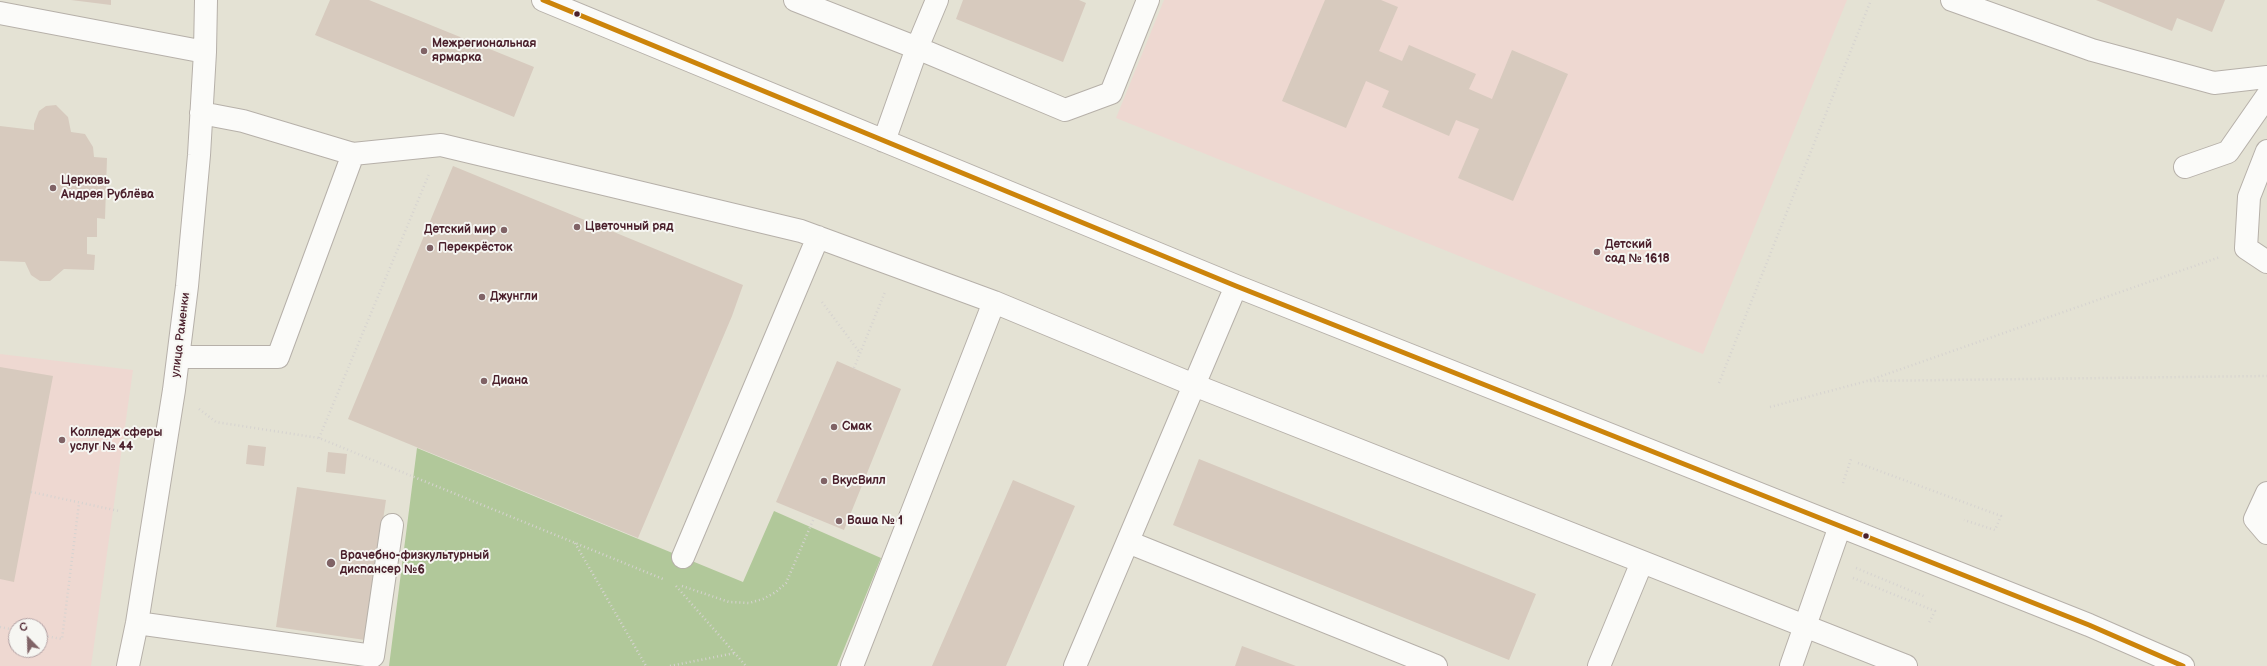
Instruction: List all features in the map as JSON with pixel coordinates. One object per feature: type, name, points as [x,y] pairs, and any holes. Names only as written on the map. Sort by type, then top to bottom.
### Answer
[{"type":"street","name":"улица Раменки","points":[[128,666],[138,623],[179,357],[188,279],[206,52],[206,0]]},
{"type":"street","points":[[543,0],[1236,286],[2089,625],[2183,666]]},
{"type":"street","points":[[794,0],[917,48],[1065,110],[1111,93],[1148,0]]},
{"type":"street","points":[[884,141],[917,48],[937,0]]},
{"type":"street","points":[[1952,0],[2092,50],[2214,83],[2267,77]]},
{"type":"street","points":[[0,13],[206,52]]},
{"type":"street","points":[[2185,167],[2228,152],[2267,96]]},
{"type":"street","points":[[201,113],[243,121],[353,154],[441,145],[794,229],[994,302],[1194,385],[1906,666]]},
{"type":"street","points":[[2267,151],[2249,197],[2246,248],[2267,262]]},
{"type":"street","points":[[179,357],[278,357],[353,154]]},
{"type":"street","points":[[684,557],[818,237]]},
{"type":"street","points":[[1075,666],[1236,286]]},
{"type":"street","points":[[852,666],[994,302]]},
{"type":"street","points":[[2267,493],[2255,519],[2267,534]]},
{"type":"street","points":[[138,623],[373,656],[392,525]]},
{"type":"street","points":[[1791,666],[1806,627],[1840,526]]},
{"type":"street","points":[[1128,542],[1436,666]]},
{"type":"street","points":[[1599,666],[1642,562]]},
{"type":"path","points":[[1719,383],[1871,0]]},
{"type":"path","points":[[319,438],[441,145]]},
{"type":"path","points":[[1770,407],[1867,381],[2246,248]]},
{"type":"path","points":[[854,368],[896,266]]},
{"type":"path","points":[[802,276],[860,353]]},
{"type":"path","points":[[1867,381],[2267,376]]},
{"type":"path","points":[[174,390],[216,422],[319,438],[674,584],[729,602],[749,603],[776,592],[786,583],[814,518]]},
{"type":"path","points":[[1843,483],[1852,459]]},
{"type":"path","points":[[1858,463],[2001,516],[1995,530],[1964,520]]},
{"type":"path","points":[[31,492],[79,504],[118,511]]},
{"type":"path","points":[[48,636],[62,639],[79,504]]},
{"type":"path","points":[[575,543],[646,666]]},
{"type":"path","points":[[674,584],[684,557]]},
{"type":"path","points":[[1926,597],[1854,568],[1850,576],[1935,611],[1928,625]]},
{"type":"path","points":[[674,584],[746,666]]},
{"type":"path","points":[[670,666],[735,653]]},
{"type":"shaded area","name":"Детский сад № 1618","points":[[1164,0],[1847,0],[1703,354],[1116,118]]},
{"type":"shaded area","name":"Колледж сферы услуг № 44","points":[[0,354],[133,370],[91,666],[0,666]]},
{"type":"green space","points":[[417,448],[743,582],[774,511],[881,558],[837,666],[389,666]]},
{"type":"building","points":[[71,0],[111,0],[111,5]]},
{"type":"building","name":"Межрегиональная ярмарка","points":[[330,0],[369,0],[534,67],[514,117],[315,35]]},
{"type":"building","points":[[963,0],[1079,0],[1086,3],[1063,62],[956,19]]},
{"type":"building","points":[[1325,0],[1381,0],[1398,7],[1379,51],[1402,61],[1409,45],[1476,74],[1469,89],[1492,99],[1512,50],[1568,74],[1513,201],[1458,178],[1479,129],[1456,120],[1449,136],[1382,107],[1389,91],[1366,81],[1346,128],[1282,101]]},
{"type":"building","points":[[2096,0],[2225,0],[2212,32],[2177,18],[2172,31]]},
{"type":"building","name":"Церковь Андрея Рублёва","points":[[56,105],[68,117],[71,132],[85,134],[93,147],[94,157],[107,158],[105,219],[97,218],[97,237],[87,237],[87,254],[95,255],[94,270],[64,269],[50,281],[40,281],[31,275],[25,262],[0,261],[0,126],[34,130],[34,124],[39,111],[46,106]]},
{"type":"building","points":[[453,166],[743,285],[732,316],[638,538],[348,419]]},
{"type":"building","points":[[837,361],[901,389],[844,530],[776,502]]},
{"type":"building","points":[[0,367],[53,376],[14,582],[0,579]]},
{"type":"building","points":[[248,445],[266,447],[264,466],[246,464]]},
{"type":"building","points":[[328,452],[347,454],[345,474],[326,472]]},
{"type":"building","points":[[1199,459],[1536,594],[1509,660],[1173,525]]},
{"type":"building","points":[[1013,480],[1075,506],[1006,666],[932,666]]},
{"type":"building","name":"Врачебно-физкультурный диспансер №6","points":[[297,487],[386,500],[365,640],[276,627]]},
{"type":"building","points":[[1242,646],[1296,666],[1235,666]]},
{"type":"transit line","points":[[543,0],[1236,286],[2089,625],[2183,666]]},
{"type":"place","name":"Межрегиональная ярмарка","points":[[424,51]]},
{"type":"place","name":"Церковь Андрея Рублёва","points":[[53,188]]},
{"type":"place","name":"Цветочный ряд","points":[[577,227]]},
{"type":"place","name":"Детский мир","points":[[504,230]]},
{"type":"place","name":"Перекрёсток","points":[[430,248]]},
{"type":"place","name":"Детский сад № 1618","points":[[1597,252]]},
{"type":"place","name":"Джунгли","points":[[482,297]]},
{"type":"place","name":"Диана","points":[[484,381]]},
{"type":"place","name":"Смак","points":[[834,427]]},
{"type":"place","name":"Колледж сферы услуг № 44","points":[[62,440]]},
{"type":"place","name":"ВкусВилл","points":[[824,481]]},
{"type":"place","name":"Ваша № 1","points":[[839,521]]},
{"type":"place","name":"Врачебно-физкультурный диспансер №6","points":[[331,563]]}]
